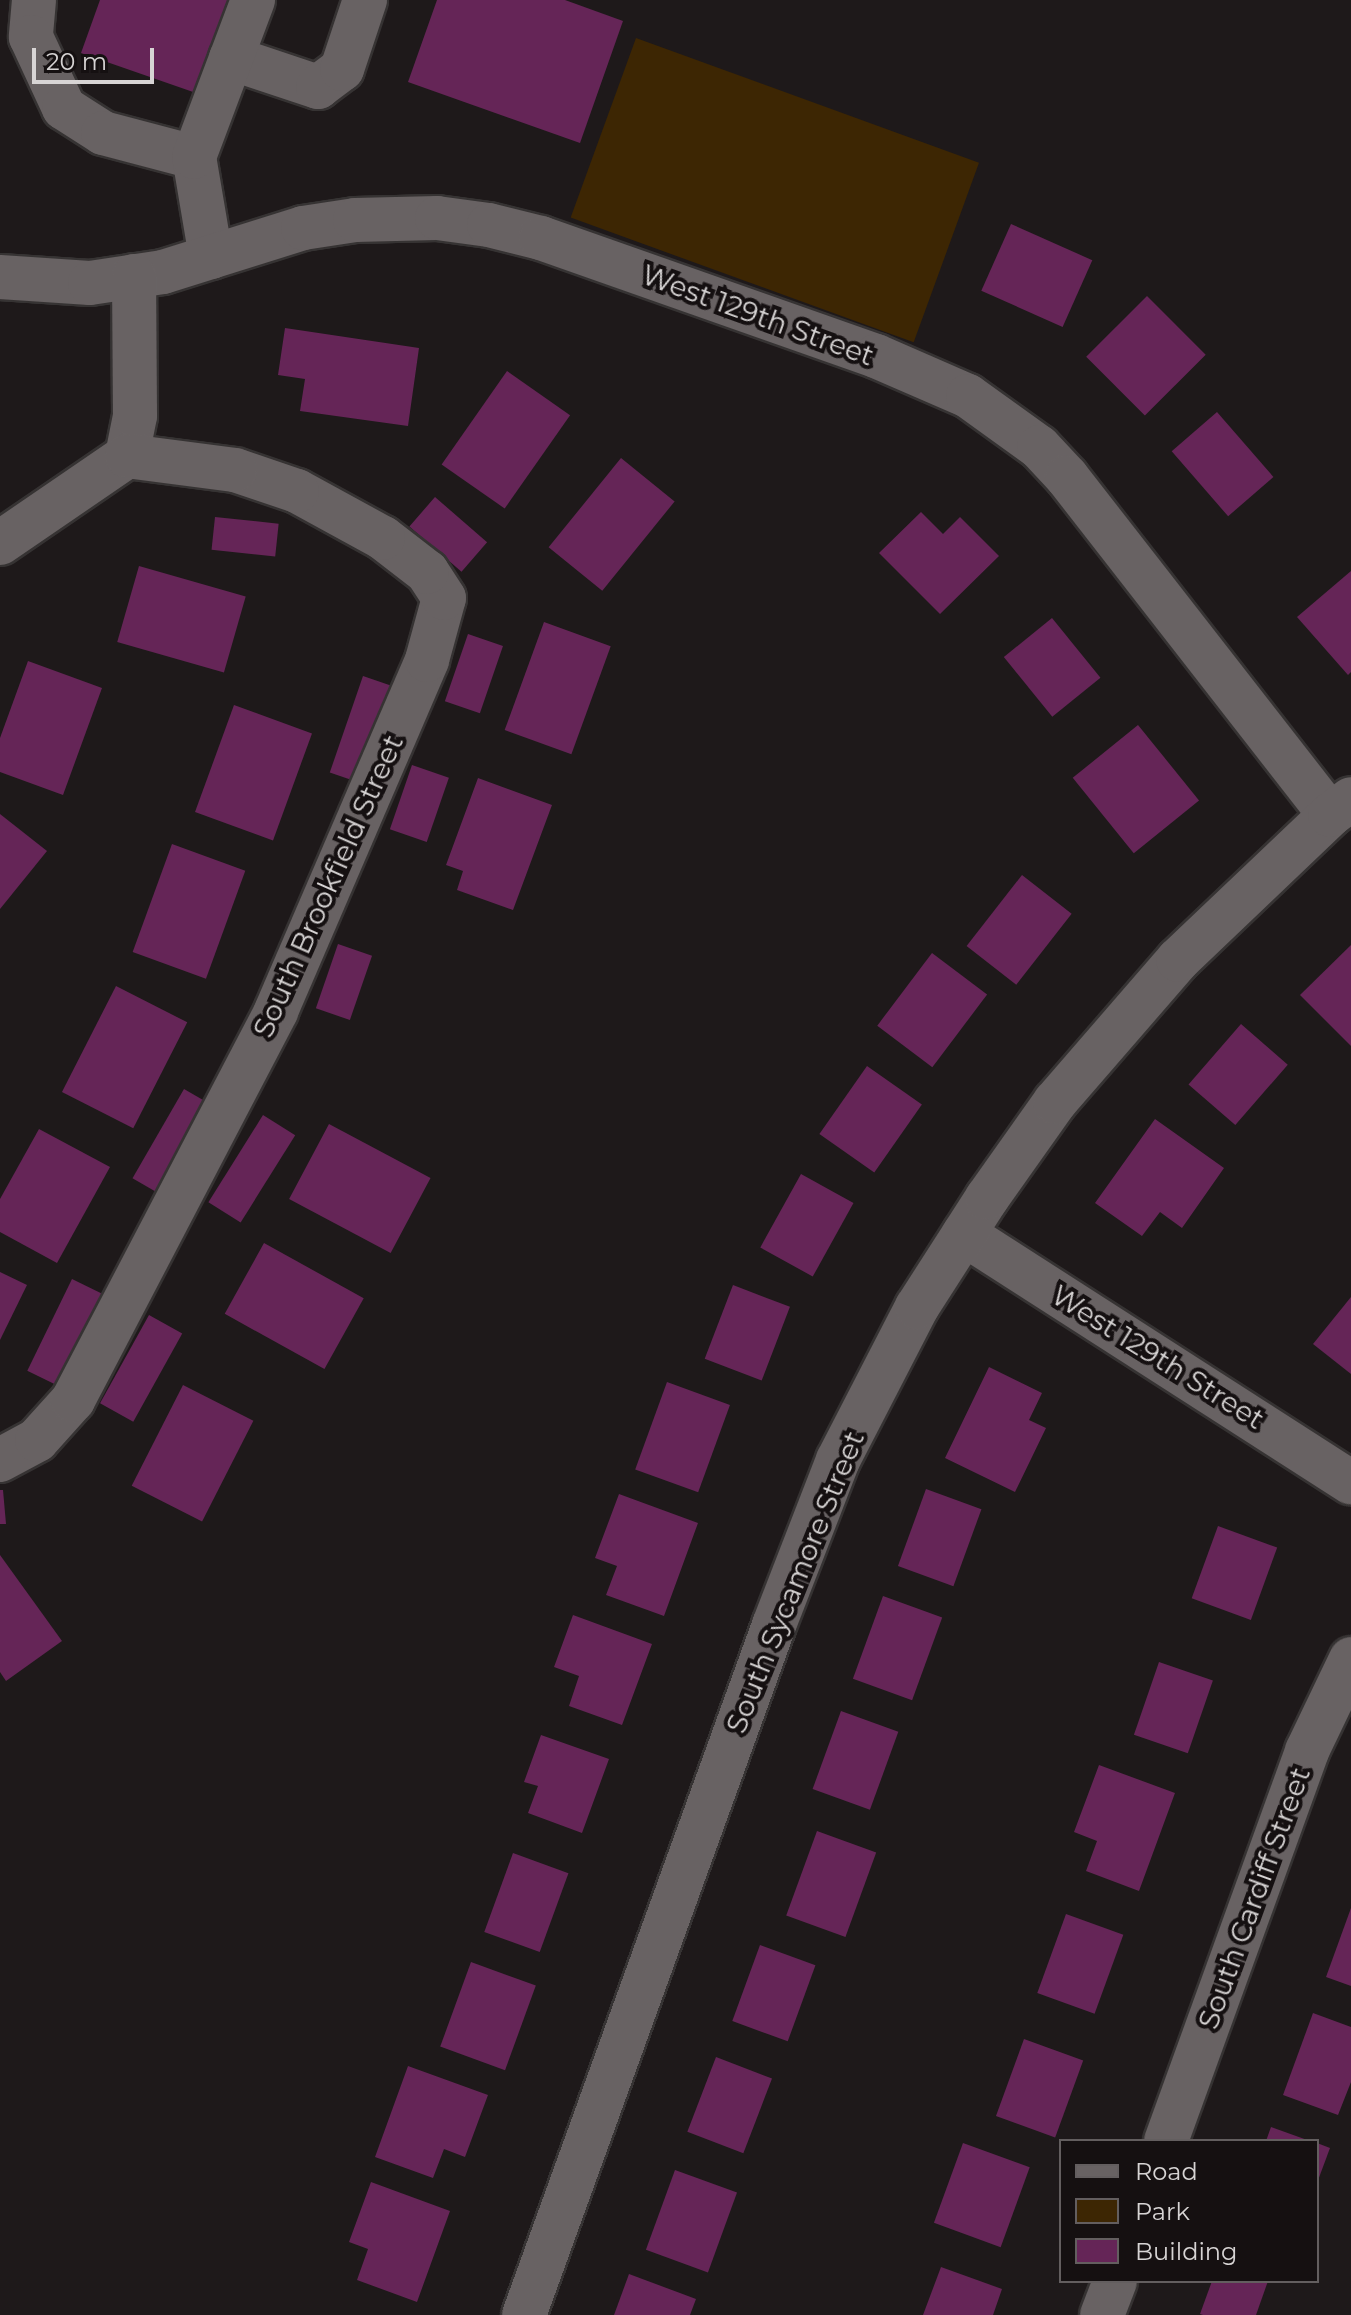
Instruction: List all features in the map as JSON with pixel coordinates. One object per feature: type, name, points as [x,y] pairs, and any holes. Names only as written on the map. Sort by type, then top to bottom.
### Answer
[{"type":"street","points":[[34,0],[31,37],[64,108],[103,133],[194,157]]},
{"type":"street","points":[[211,257],[194,157],[253,0]]},
{"type":"street","points":[[231,58],[318,87],[342,69],[365,0]]},
{"type":"street","name":"West 129th Street","points":[[0,277],[90,283],[163,272],[303,228],[355,220],[437,218],[489,225],[541,238],[876,356],[968,396],[1039,447],[1340,807]]},
{"type":"street","points":[[0,543],[127,456],[135,416],[134,276]]},
{"type":"street","name":"South Brookfield Street","points":[[0,1460],[37,1440],[73,1400],[276,1011],[427,660],[444,598],[427,572],[383,538],[297,491],[235,470],[127,456]]},
{"type":"street","name":"South Sycamore Street","points":[[524,2315],[774,1625],[838,1460],[917,1307],[1055,1102],[1168,972],[1340,807]]},
{"type":"street","name":"West 129th Street","points":[[964,1234],[1351,1482]]},
{"type":"street","name":"South Cardiff Street","points":[[1167,2139],[1307,1751],[1351,1659]]},
{"type":"street","points":[[1102,2315],[1114,2283]]},
{"type":"green space","points":[[636,38],[979,163],[914,342],[571,217]]},
{"type":"building","points":[[100,0],[228,0],[196,93],[81,53]]},
{"type":"building","points":[[437,0],[565,0],[623,21],[580,143],[408,82]]},
{"type":"building","points":[[1011,224],[1092,260],[1063,327],[981,291]]},
{"type":"building","points":[[1147,296],[1206,355],[1145,416],[1086,357]]},
{"type":"building","points":[[285,328],[419,348],[408,426],[300,411],[305,379],[278,375]]},
{"type":"building","points":[[507,371],[570,415],[505,509],[442,464]]},
{"type":"building","points":[[1217,412],[1273,477],[1228,516],[1172,451]]},
{"type":"building","points":[[621,458],[675,501],[602,591],[549,547]]},
{"type":"building","points":[[435,497],[487,542],[461,572],[409,526]]},
{"type":"building","points":[[921,512],[943,534],[960,517],[999,556],[940,614],[879,553]]},
{"type":"building","points":[[215,517],[279,524],[275,557],[212,550]]},
{"type":"building","points":[[139,566],[246,597],[224,673],[117,642]]},
{"type":"building","points":[[1351,571],[1351,672],[1348,675],[1297,617]]},
{"type":"building","points":[[1052,618],[1100,678],[1052,717],[1004,657]]},
{"type":"building","points":[[544,622],[611,646],[571,754],[505,730]]},
{"type":"building","points":[[468,634],[503,646],[480,713],[445,701]]},
{"type":"building","points":[[28,661],[102,688],[63,795],[0,772],[0,738]]},
{"type":"building","points":[[363,676],[398,688],[365,784],[330,772]]},
{"type":"building","points":[[234,705],[312,733],[273,841],[195,812]]},
{"type":"building","points":[[1138,725],[1199,800],[1134,853],[1073,778]]},
{"type":"building","points":[[412,765],[449,778],[427,842],[390,829]]},
{"type":"building","points":[[478,778],[552,805],[513,910],[457,890],[463,871],[446,865]]},
{"type":"building","points":[[0,814],[47,851],[0,909]]},
{"type":"building","points":[[172,844],[245,871],[206,979],[133,952]]},
{"type":"building","points":[[1022,875],[1072,914],[1016,985],[967,946]]},
{"type":"building","points":[[338,944],[372,956],[350,1020],[316,1008]]},
{"type":"building","points":[[1351,945],[1351,1046],[1300,995]]},
{"type":"building","points":[[932,953],[987,995],[932,1067],[877,1026]]},
{"type":"building","points":[[116,986],[187,1022],[133,1128],[62,1092]]},
{"type":"building","points":[[1241,1024],[1288,1065],[1235,1125],[1189,1084]]},
{"type":"building","points":[[867,1066],[922,1104],[874,1172],[819,1134]]},
{"type":"building","points":[[184,1089],[215,1107],[164,1196],[132,1178]]},
{"type":"building","points":[[263,1115],[295,1135],[241,1222],[208,1202]]},
{"type":"building","points":[[1155,1119],[1224,1168],[1182,1228],[1160,1212],[1142,1236],[1095,1203]]},
{"type":"building","points":[[329,1124],[431,1178],[391,1253],[289,1199]]},
{"type":"building","points":[[39,1129],[110,1167],[57,1263],[0,1232],[0,1199]]},
{"type":"building","points":[[801,1174],[853,1203],[813,1277],[760,1247]]},
{"type":"building","points":[[264,1243],[364,1298],[324,1369],[225,1314]]},
{"type":"building","points":[[0,1272],[27,1285],[0,1340]]},
{"type":"building","points":[[72,1279],[105,1295],[61,1387],[27,1371]]},
{"type":"building","points":[[733,1285],[790,1307],[762,1381],[705,1359]]},
{"type":"building","points":[[1351,1297],[1351,1374],[1313,1344]]},
{"type":"building","points":[[149,1315],[182,1333],[133,1422],[100,1403]]},
{"type":"building","points":[[989,1367],[1042,1393],[1029,1420],[1046,1428],[1015,1492],[945,1458]]},
{"type":"building","points":[[667,1382],[730,1405],[698,1492],[635,1469]]},
{"type":"building","points":[[183,1385],[253,1421],[202,1522],[132,1486]]},
{"type":"building","points":[[926,1489],[981,1509],[953,1586],[898,1566]]},
{"type":"building","points":[[0,1490],[3,1490],[6,1524],[0,1524]]},
{"type":"building","points":[[619,1494],[698,1523],[664,1616],[606,1595],[617,1566],[595,1558]]},
{"type":"building","points":[[1218,1526],[1277,1548],[1251,1620],[1192,1598]]},
{"type":"building","points":[[0,1555],[62,1641],[6,1681],[0,1672]]},
{"type":"building","points":[[883,1596],[942,1618],[912,1700],[853,1679]]},
{"type":"building","points":[[573,1615],[652,1644],[622,1725],[569,1706],[579,1676],[554,1667]]},
{"type":"building","points":[[1159,1662],[1213,1681],[1188,1753],[1134,1735]]},
{"type":"building","points":[[841,1711],[898,1732],[870,1810],[813,1789]]},
{"type":"building","points":[[541,1735],[609,1759],[582,1833],[528,1813],[538,1786],[524,1782]]},
{"type":"building","points":[[1099,1765],[1175,1793],[1139,1891],[1086,1871],[1097,1841],[1074,1832]]},
{"type":"building","points":[[817,1831],[876,1853],[845,1937],[786,1916]]},
{"type":"building","points":[[513,1853],[568,1873],[540,1952],[484,1932]]},
{"type":"building","points":[[1351,1908],[1351,1986],[1326,1977]]},
{"type":"building","points":[[1066,1914],[1123,1935],[1095,2014],[1037,1993]]},
{"type":"building","points":[[760,1945],[815,1965],[788,2041],[732,2021]]},
{"type":"building","points":[[471,1962],[536,1986],[505,2070],[440,2047]]},
{"type":"building","points":[[1313,2013],[1351,2027],[1351,2082],[1338,2115],[1283,2095]]},
{"type":"building","points":[[1024,2039],[1083,2061],[1055,2138],[996,2116]]},
{"type":"building","points":[[716,2057],[772,2079],[743,2153],[687,2132]]},
{"type":"building","points":[[408,2066],[488,2095],[465,2157],[444,2149],[433,2178],[375,2157]]},
{"type":"building","points":[[1271,2127],[1304,2139],[1267,2139]]},
{"type":"building","points":[[963,2143],[1030,2167],[1001,2247],[934,2223]]},
{"type":"building","points":[[1319,2144],[1330,2148],[1319,2178]]},
{"type":"building","points":[[675,2170],[737,2193],[708,2272],[646,2250]]},
{"type":"building","points":[[371,2182],[450,2211],[417,2302],[357,2280],[368,2249],[349,2242]]},
{"type":"building","points":[[941,2267],[1002,2289],[993,2315],[923,2315]]},
{"type":"building","points":[[629,2274],[696,2299],[690,2315],[614,2315]]},
{"type":"building","points":[[1211,2283],[1267,2283],[1256,2315],[1200,2314]]}]
